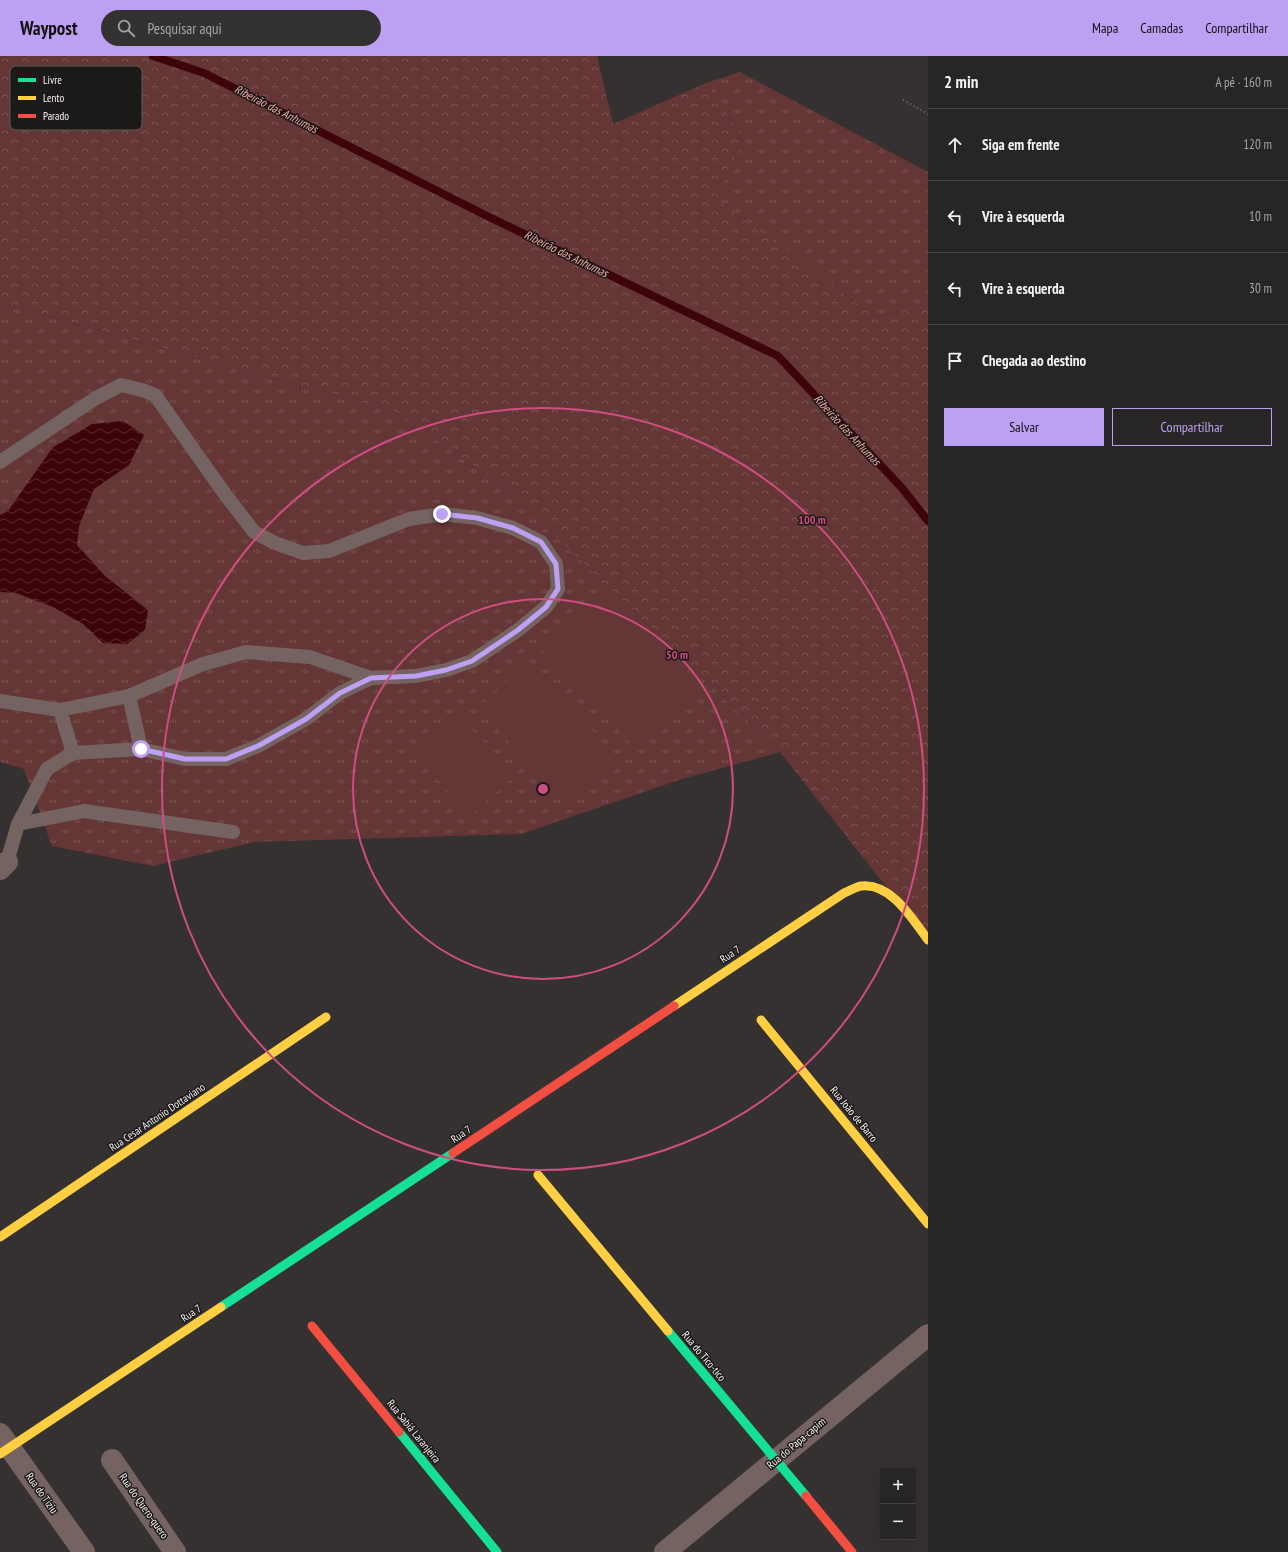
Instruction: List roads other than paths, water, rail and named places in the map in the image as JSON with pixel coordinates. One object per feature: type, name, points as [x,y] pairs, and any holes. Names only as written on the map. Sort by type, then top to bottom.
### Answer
[{"type":"street","name":"Rua 7","points":[[3,1445],[844,893],[863,885],[882,889],[895,900],[928,940]]},
{"type":"street","name":"Rua Cesar Antonio Dottaviano","points":[[0,1237],[326,1017]]},
{"type":"street","name":"Rua João de Barro","points":[[760,1020],[928,1224]]},
{"type":"street","name":"Rua do Tico-tico","points":[[538,1175],[852,1552]]},
{"type":"street","name":"Rua Sabiá Laranjeira","points":[[312,1326],[497,1552]]},
{"type":"street","name":"Rua do Papa-capim","points":[[665,1552],[928,1335]]},
{"type":"street","name":"Rua do Tiziu","points":[[3,1445],[84,1552]]},
{"type":"street","name":"Rua do Quero-quero","points":[[112,1460],[175,1552]]},
{"type":"lane","points":[[0,462],[96,398],[121,386],[142,390],[155,395],[222,490],[254,532],[275,543],[303,553],[329,551],[409,519],[442,514],[477,518],[513,528],[541,542],[556,564],[558,589],[546,607],[518,630],[472,661],[446,670],[416,676],[371,678],[310,657],[246,652],[203,664],[129,696],[60,710],[0,701]]},
{"type":"lane","points":[[4,865],[18,824],[47,770],[73,753],[141,749],[185,759],[226,759],[258,746],[306,719],[340,693],[371,678]]},
{"type":"lane","points":[[129,696],[141,749]]},
{"type":"lane","points":[[60,710],[73,753]]},
{"type":"lane","points":[[18,824],[84,811],[232,832]]},
{"type":"water","points":[[123,421],[144,435],[129,465],[94,489],[79,526],[77,545],[105,576],[148,610],[145,630],[127,644],[103,643],[83,624],[53,607],[16,593],[0,592],[0,515],[8,511],[53,447],[92,424]]},
{"type":"waterway","name":"Ribeirão das Anhumas","points":[[153,56],[204,73],[487,216],[778,356],[902,488],[928,521]]}]
